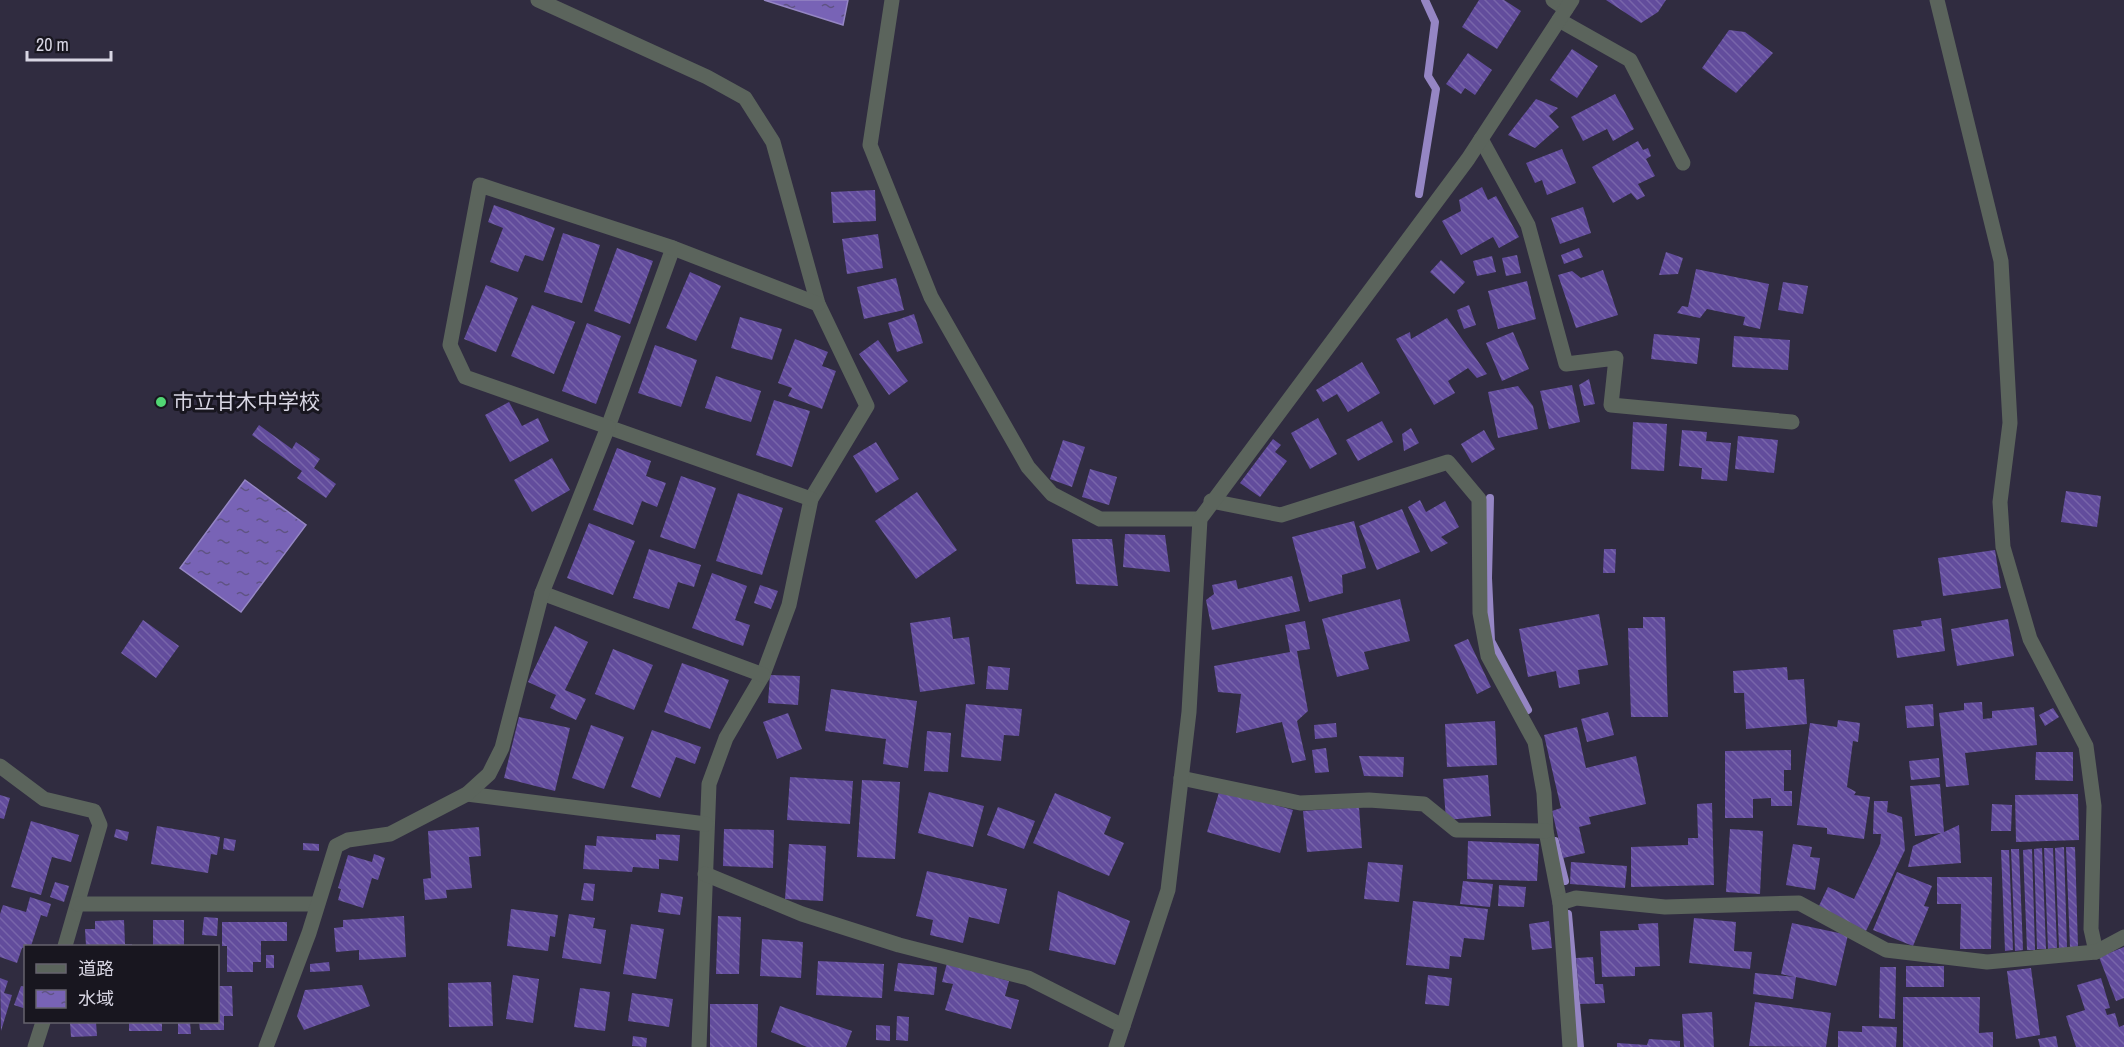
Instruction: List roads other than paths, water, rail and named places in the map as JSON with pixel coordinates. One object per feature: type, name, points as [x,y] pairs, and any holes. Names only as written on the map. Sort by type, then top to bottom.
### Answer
[{"type":"street","points":[[538,0],[707,77],[745,98],[773,142],[818,304],[867,406],[811,499],[789,605],[763,675],[726,738],[709,784],[699,1047]]},
{"type":"street","points":[[892,0],[870,145],[931,297],[1028,467],[1052,494],[1100,519],[1200,519]]},
{"type":"street","points":[[1553,0],[1630,60],[1683,163]]},
{"type":"street","points":[[1937,0],[2001,261],[2010,423],[2000,502],[2003,548],[2030,639],[2086,746],[2094,806],[2091,929],[2096,951]]},
{"type":"street","points":[[1116,1047],[1168,890],[1189,712],[1200,519],[1211,501],[1481,139],[1566,10]]},
{"type":"street","points":[[1481,139],[1528,225],[1566,364],[1616,358],[1611,405],[1792,422]]},
{"type":"street","points":[[811,499],[465,377],[450,345],[480,185],[673,248],[818,304]]},
{"type":"street","points":[[266,1047],[309,933],[316,904],[336,846],[348,840],[390,834],[467,794],[489,774],[502,748],[542,593],[608,427],[673,248]]},
{"type":"street","points":[[1211,501],[1281,515],[1448,462],[1479,499],[1480,613],[1488,656],[1534,741],[1544,792],[1546,831],[1560,903],[1570,1047]]},
{"type":"street","points":[[542,593],[763,675]]},
{"type":"street","points":[[0,765],[19,783],[44,799],[94,811],[100,825],[65,945]]},
{"type":"street","points":[[1181,778],[1300,803],[1369,800],[1424,804],[1456,830],[1546,831]]},
{"type":"street","points":[[467,794],[706,824]]},
{"type":"street","points":[[705,874],[802,914],[899,945],[1028,978],[1123,1026]]},
{"type":"street","points":[[1560,903],[1576,898],[1665,907],[1799,903],[1886,950],[1987,962],[2096,951],[2124,937]]},
{"type":"street","points":[[78,904],[316,904]]},
{"type":"street","points":[[35,1047],[43,1023]]},
{"type":"water","points":[[764,0],[848,0],[843,25]]},
{"type":"water","points":[[245,480],[306,525],[241,612],[180,568]]},
{"type":"waterway","points":[[1419,194],[1436,89],[1428,76],[1435,22],[1425,0]]},
{"type":"waterway","points":[[1490,498],[1488,578],[1491,641],[1528,710]]},
{"type":"waterway","points":[[1555,841],[1565,881]]},
{"type":"waterway","points":[[1568,914],[1580,1047]]},
{"type":"place","name":"市立甘木中学校","points":[[161,402]]}]
